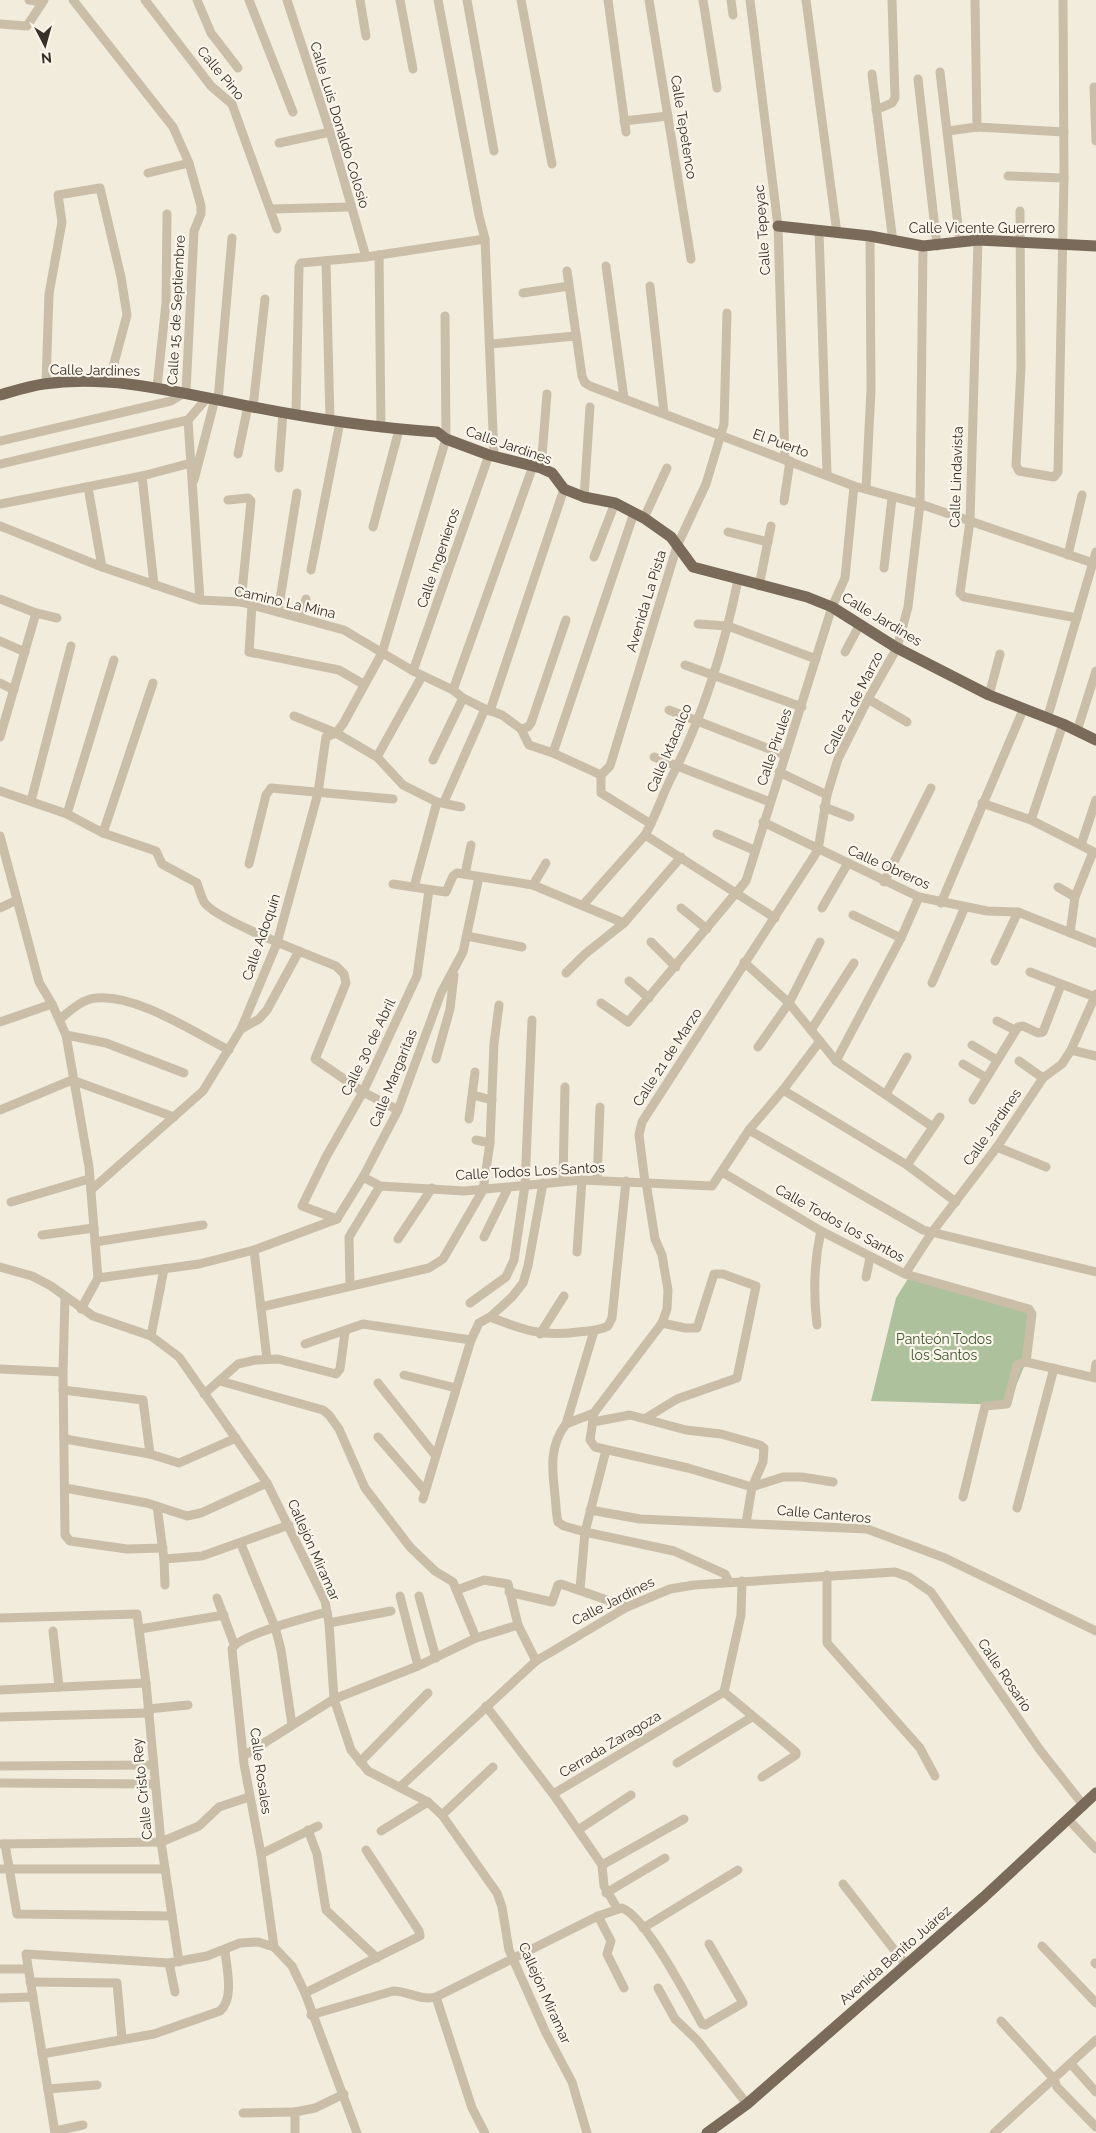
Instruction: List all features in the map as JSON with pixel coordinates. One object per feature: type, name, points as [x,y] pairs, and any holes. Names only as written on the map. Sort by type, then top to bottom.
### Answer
[{"type":"main road","name":"Calle Vicente Guerrero","points":[[778,226],[870,236],[893,242],[923,246],[978,240],[1096,246]]},
{"type":"main road","name":"Calle Jardines","points":[[0,395],[46,383],[109,382],[186,392],[251,407],[335,421],[399,430],[437,432],[446,438],[492,456],[537,467],[552,473],[564,489],[584,497],[615,503],[671,537],[693,567],[759,586],[807,597],[832,607],[897,648],[988,695],[1022,710],[1063,724],[1096,740]]},
{"type":"main road","name":"Avenida Benito Juárez","points":[[707,2133],[747,2104],[984,1898],[1096,1793]]},
{"type":"street","points":[[0,24],[27,26],[43,1],[29,0]]},
{"type":"street","name":"Calle 15 de Septiembre","points":[[73,0],[167,117],[189,163],[201,206],[201,214],[194,232],[186,392]]},
{"type":"street","name":"Calle Pino","points":[[145,0],[211,86],[232,104],[277,229]]},
{"type":"street","points":[[197,0],[211,33],[238,68]]},
{"type":"street","points":[[249,0],[293,112]]},
{"type":"street","name":"Calle Luis Donaldo Colosio","points":[[287,0],[330,132],[350,207],[366,257]]},
{"type":"street","points":[[360,0],[366,36]]},
{"type":"street","points":[[400,0],[413,69]]},
{"type":"street","name":"Calle Ingenieros","points":[[413,671],[492,456],[491,344],[485,239],[438,0]]},
{"type":"street","points":[[467,0],[494,151]]},
{"type":"street","points":[[521,0],[552,164]]},
{"type":"street","points":[[608,0],[626,132]]},
{"type":"street","name":"Calle Tepetenco","points":[[649,0],[691,258]]},
{"type":"street","points":[[704,0],[717,88]]},
{"type":"street","points":[[730,0],[733,15]]},
{"type":"street","name":"Calle Tepeyac","points":[[750,0],[778,226],[787,460],[784,501]]},
{"type":"street","points":[[806,0],[838,233]]},
{"type":"street","points":[[876,110],[892,103],[895,98],[892,0]]},
{"type":"street","points":[[974,0],[977,127]]},
{"type":"street","points":[[1020,211],[1021,366],[1018,470],[1052,477],[1056,476],[1058,472],[1061,244],[1064,178],[1063,0]]},
{"type":"street","points":[[940,72],[960,242]]},
{"type":"street","points":[[872,74],[893,242]]},
{"type":"street","points":[[918,79],[936,246]]},
{"type":"street","points":[[1094,87],[1096,141]]},
{"type":"street","points":[[624,120],[668,116]]},
{"type":"street","points":[[948,131],[977,127],[1064,132]]},
{"type":"street","points":[[279,143],[330,132]]},
{"type":"street","points":[[148,173],[189,163]]},
{"type":"street","points":[[1008,176],[1064,178]]},
{"type":"street","points":[[46,383],[49,294],[62,222],[58,196],[100,188],[127,315],[109,382]]},
{"type":"street","points":[[271,209],[350,207]]},
{"type":"street","points":[[157,387],[166,303],[167,214]]},
{"type":"street","points":[[819,230],[827,474]]},
{"type":"street","points":[[866,490],[870,389],[870,236]]},
{"type":"street","points":[[193,485],[213,399],[232,238]]},
{"type":"street","points":[[296,414],[299,267],[301,263],[366,257],[485,239]]},
{"type":"street","name":"Calle Lindavista","points":[[978,240],[970,521],[961,595],[1077,618]]},
{"type":"street","name":"Calle 21 de Marzo","points":[[594,1417],[662,1324],[667,1309],[668,1290],[662,1255],[655,1239],[639,1135],[642,1122],[818,850],[824,806],[838,759],[868,699],[897,648],[908,607],[920,504],[923,246]]},
{"type":"street","points":[[379,255],[381,428]]},
{"type":"street","points":[[311,570],[335,421],[326,261]]},
{"type":"street","points":[[606,266],[624,398]]},
{"type":"street","points":[[491,344],[575,336],[567,270]]},
{"type":"street","points":[[523,293],[569,286]]},
{"type":"street","points":[[650,286],[664,413]]},
{"type":"street","points":[[238,454],[251,407],[265,299]]},
{"type":"street","name":"Avenida La Pista","points":[[601,774],[610,766],[677,546],[706,484],[721,436],[724,424],[727,313]]},
{"type":"street","name":"Calle Adoquín","points":[[91,1190],[203,1091],[241,1029],[277,943],[318,793],[326,737],[336,733],[382,653],[446,438],[445,316]]},
{"type":"street","name":"El Puerto","points":[[575,336],[585,383],[721,436],[827,474],[854,486],[892,498],[920,504],[1095,564]]},
{"type":"street","points":[[0,441],[171,401],[186,392]]},
{"type":"street","points":[[452,690],[537,467],[547,394]]},
{"type":"street","points":[[0,464],[188,420],[213,399]]},
{"type":"street","points":[[584,497],[590,406]]},
{"type":"street","points":[[279,468],[283,412]]},
{"type":"street","points":[[188,420],[200,600]]},
{"type":"street","points":[[373,527],[399,430]]},
{"type":"street","points":[[0,504],[142,476],[191,463]]},
{"type":"street","points":[[651,824],[601,793],[601,774],[554,753],[639,516],[667,468]]},
{"type":"street","points":[[142,476],[154,585]]},
{"type":"street","name":"Calle Pirules","points":[[600,1004],[628,1022],[676,967],[746,881],[754,850],[802,707],[832,607],[845,578],[854,486]]},
{"type":"street","points":[[88,487],[102,567]]},
{"type":"street","points":[[414,887],[440,802],[487,710],[564,489]]},
{"type":"street","points":[[278,612],[297,493]]},
{"type":"street","points":[[1068,555],[1082,495]]},
{"type":"street","points":[[884,568],[892,498]]},
{"type":"street","points":[[228,500],[251,499],[241,602]]},
{"type":"street","points":[[594,557],[615,503]]},
{"type":"street","name":"Camino La Mina","points":[[0,526],[102,567],[200,600],[241,602],[344,630],[422,676],[487,710],[502,715],[520,729],[529,744],[554,753]]},
{"type":"street","points":[[759,586],[771,526]]},
{"type":"street","points":[[728,532],[768,542]]},
{"type":"street","points":[[1047,719],[1095,564],[1096,552]]},
{"type":"street","name":"Calle Ixtacalco","points":[[583,905],[645,835],[651,824],[678,766],[714,674],[728,626],[738,580]]},
{"type":"street","points":[[300,618],[306,598]]},
{"type":"street","points":[[0,599],[36,613],[57,618]]},
{"type":"street","points":[[252,605],[249,652],[339,670],[363,684]]},
{"type":"street","points":[[0,737],[36,613]]},
{"type":"street","points":[[520,729],[524,729],[531,723],[566,620]]},
{"type":"street","points":[[698,624],[728,626],[816,659]]},
{"type":"street","points":[[845,652],[860,624]]},
{"type":"street","points":[[0,642],[25,652]]},
{"type":"street","points":[[31,801],[71,646]]},
{"type":"street","points":[[988,695],[1000,654]]},
{"type":"street","points":[[67,814],[114,660]]},
{"type":"street","points":[[685,665],[802,707]]},
{"type":"street","points":[[1077,731],[1096,670]]},
{"type":"street","points":[[377,757],[422,676]]},
{"type":"street","points":[[0,683],[14,690]]},
{"type":"street","points":[[103,833],[153,683]]},
{"type":"street","points":[[433,760],[463,698]]},
{"type":"street","points":[[868,699],[907,722]]},
{"type":"street","points":[[669,710],[785,755]]},
{"type":"street","points":[[941,902],[1022,710]]},
{"type":"street","points":[[294,716],[336,733],[377,757],[403,785],[440,802],[461,807]]},
{"type":"street","points":[[1031,820],[1063,724]]},
{"type":"street","points":[[654,757],[770,802]]},
{"type":"street","points":[[779,772],[827,795]]},
{"type":"street","points":[[249,864],[266,796],[271,788],[393,800]]},
{"type":"street","points":[[884,882],[931,788]]},
{"type":"street","points":[[0,791],[67,814],[103,833],[156,851],[162,864],[197,883],[204,902],[214,911],[277,943],[336,966],[344,974],[346,983],[314,1059],[363,1092],[398,1110]]},
{"type":"street","points":[[1081,845],[1096,800]]},
{"type":"street","points":[[982,803],[1031,820],[1094,852],[1075,897],[1070,933]]},
{"type":"street","points":[[824,806],[850,817]]},
{"type":"street","name":"Calle Obreros","points":[[763,822],[884,882],[919,897],[987,911],[1018,912],[1096,943]]},
{"type":"street","points":[[717,834],[754,850]]},
{"type":"street","points":[[645,835],[775,918]]},
{"type":"street","points":[[0,836],[4,864],[17,900],[39,982],[60,1019],[66,1035],[72,1080],[89,1167],[98,1278],[81,1309]]},
{"type":"street","points":[[466,874],[471,845]]},
{"type":"street","points":[[566,973],[584,954],[624,923],[682,857]]},
{"type":"street","points":[[533,884],[546,863]]},
{"type":"street","points":[[822,908],[848,864]]},
{"type":"street","points":[[393,884],[446,892],[454,873],[533,884],[624,923]]},
{"type":"street","points":[[436,1059],[450,1009],[454,970],[467,936],[479,876]]},
{"type":"street","points":[[1058,887],[1075,897]]},
{"type":"street","name":"Calle 30 de Abril","points":[[338,1219],[302,1206],[326,1157],[363,1092],[417,976],[429,890]]},
{"type":"street","points":[[836,1061],[901,938],[919,897]]},
{"type":"street","points":[[0,908],[17,900]]},
{"type":"street","points":[[932,982],[965,907]]},
{"type":"street","points":[[681,908],[707,929]]},
{"type":"street","points":[[995,960],[1018,912]]},
{"type":"street","points":[[853,915],[901,938]]},
{"type":"street","points":[[467,936],[522,947]]},
{"type":"street","points":[[651,942],[676,967]]},
{"type":"street","points":[[758,1047],[789,1003],[820,942]]},
{"type":"street","points":[[241,1029],[259,1019],[267,1010],[299,951]]},
{"type":"street","points":[[744,962],[789,1003],[836,1061],[933,1127]]},
{"type":"street","points":[[811,1030],[854,963]]},
{"type":"street","name":"Calle Margaritas","points":[[338,1219],[363,1177],[398,1110],[441,993],[454,970]]},
{"type":"street","points":[[1030,972],[1061,985],[1095,995]]},
{"type":"street","points":[[629,981],[649,998]]},
{"type":"street","points":[[973,1100],[985,1077],[1015,1030],[1023,1026],[1038,1033],[1043,1032],[1061,985]]},
{"type":"street","name":"Calle Jardines","points":[[905,1274],[933,1231],[997,1147],[1043,1078],[1062,1064],[1071,1050],[1095,995]]},
{"type":"street","points":[[60,1019],[75,1007],[96,998],[126,1002],[147,1008],[229,1050]]},
{"type":"street","points":[[0,1022],[52,1004]]},
{"type":"street","points":[[261,1306],[437,1265],[443,1259],[484,1190],[490,1143],[494,1044],[499,1005]]},
{"type":"street","points":[[470,1302],[506,1277],[514,1260],[525,1185],[532,1020]]},
{"type":"street","points":[[997,1022],[1015,1030]]},
{"type":"street","points":[[66,1035],[106,1043],[184,1072]]},
{"type":"street","points":[[722,1172],[749,1130],[783,1090],[820,1040]]},
{"type":"street","points":[[972,1045],[997,1060]]},
{"type":"street","points":[[1071,1050],[1096,1056]]},
{"type":"street","points":[[886,1094],[908,1057]]},
{"type":"street","points":[[1019,1061],[1043,1078]]},
{"type":"street","points":[[963,1064],[985,1077]]},
{"type":"street","points":[[469,1119],[475,1072]]},
{"type":"street","points":[[0,1110],[72,1080],[174,1117]]},
{"type":"street","points":[[563,1180],[565,1087]]},
{"type":"street","points":[[783,1090],[907,1165],[956,1202]]},
{"type":"street","points":[[473,1095],[492,1100]]},
{"type":"street","points":[[597,1180],[600,1107]]},
{"type":"street","points":[[907,1165],[940,1117]]},
{"type":"street","points":[[749,1130],[923,1230],[1096,1272]]},
{"type":"street","points":[[476,1140],[490,1143]]},
{"type":"street","points":[[997,1147],[1046,1167]]},
{"type":"street","name":"Calle Todos Los Santos","points":[[363,1177],[380,1186],[484,1190],[563,1180],[626,1181],[712,1186],[722,1172]]},
{"type":"street","name":"Calle Todos los Santos","points":[[722,1172],[821,1231],[870,1258],[905,1274],[1026,1307],[1032,1311],[1026,1362]]},
{"type":"street","points":[[11,1202],[89,1179]]},
{"type":"street","points":[[577,1252],[582,1180]]},
{"type":"street","points":[[490,1317],[540,1334],[558,1335],[594,1331],[608,1326],[612,1318],[616,1289],[626,1181]]},
{"type":"street","points":[[378,1437],[424,1495],[470,1340],[480,1323],[490,1317],[512,1297],[523,1283],[528,1266],[543,1183]]},
{"type":"street","points":[[350,1286],[349,1237],[380,1186]]},
{"type":"street","points":[[398,1239],[432,1188]]},
{"type":"street","points":[[484,1237],[508,1188]]},
{"type":"street","points":[[98,1278],[164,1269],[254,1250],[338,1219]]},
{"type":"street","points":[[95,1242],[203,1225]]},
{"type":"street","points":[[42,1235],[94,1228]]},
{"type":"street","points":[[817,1325],[814,1306],[815,1258],[821,1231]]},
{"type":"street","points":[[254,1250],[267,1359]]},
{"type":"street","points":[[866,1278],[870,1258]]},
{"type":"street","name":"Callejón Miramar","points":[[0,1267],[32,1276],[51,1286],[93,1316],[151,1336],[179,1357],[268,1483],[325,1601],[334,1699],[351,1750],[368,1772],[428,1802],[442,1815],[497,1893],[502,1907],[509,1950],[546,2033],[572,2082],[587,2133]]},
{"type":"street","points":[[151,1336],[164,1269]]},
{"type":"street","points":[[646,1418],[677,1399],[737,1378],[756,1288],[753,1283],[714,1274],[698,1328],[662,1324]]},
{"type":"street","points":[[540,1334],[564,1296]]},
{"type":"street","points":[[65,1297],[63,1390],[66,1538],[127,1549],[163,1548]]},
{"type":"street","points":[[305,1344],[345,1332],[363,1324],[470,1340]]},
{"type":"street","points":[[594,1331],[566,1424],[559,1433],[552,1458],[558,1520],[564,1526],[585,1532],[674,1551],[725,1574],[728,1582]]},
{"type":"street","points":[[204,1394],[238,1364],[267,1359],[290,1362],[336,1374],[340,1369],[345,1332]]},
{"type":"street","points":[[963,1497],[985,1406],[1007,1404],[1016,1367],[1026,1362],[1095,1377],[1096,1364]]},
{"type":"street","points":[[1017,1508],[1054,1368]]},
{"type":"street","points":[[0,1369],[63,1372]]},
{"type":"street","points":[[404,1375],[456,1388]]},
{"type":"street","points":[[220,1381],[323,1410],[329,1415],[339,1429],[350,1459],[365,1488],[410,1547],[435,1571],[454,1582],[476,1638]]},
{"type":"street","points":[[378,1383],[435,1456]]},
{"type":"street","points":[[63,1390],[143,1400],[150,1454]]},
{"type":"street","points":[[566,1424],[594,1417],[624,1414],[646,1418],[686,1430],[721,1434],[760,1445],[764,1448],[764,1455],[752,1486],[746,1523]]},
{"type":"street","points":[[594,1417],[590,1443],[593,1446],[606,1450],[688,1468],[752,1486],[783,1477],[802,1477],[833,1482]]},
{"type":"street","points":[[65,1439],[150,1454],[179,1462],[236,1438]]},
{"type":"street","points":[[580,1589],[585,1532],[606,1450]]},
{"type":"street","points":[[65,1488],[157,1506],[187,1516],[194,1515],[268,1483]]},
{"type":"street","points":[[157,1506],[163,1548],[165,1585]]},
{"type":"street","name":"Calle Canteros","points":[[590,1510],[640,1519],[867,1529],[889,1536],[992,1579],[1096,1631]]},
{"type":"street","points":[[164,1560],[202,1556],[241,1544],[289,1525]]},
{"type":"street","points":[[241,1544],[275,1627],[281,1650],[292,1725]]},
{"type":"street","name":"Calle Jardines","points":[[400,1787],[536,1661],[627,1607],[670,1589],[728,1582],[895,1572]]},
{"type":"street","name":"Calle Rosario","points":[[895,1572],[909,1577],[932,1592],[1040,1750],[1084,1806]]},
{"type":"street","points":[[827,1576],[827,1643],[920,1748],[935,1776]]},
{"type":"street","points":[[457,1590],[486,1580],[508,1584],[518,1625],[536,1661]]},
{"type":"street","points":[[742,1581],[738,1633],[724,1692],[796,1752],[796,1755],[762,1777]]},
{"type":"street","points":[[509,1592],[552,1602],[559,1584],[580,1589],[627,1607]]},
{"type":"street","points":[[400,1596],[418,1666]]},
{"type":"street","points":[[419,1596],[436,1658]]},
{"type":"street","name":"Calle Rosales","points":[[216,1598],[224,1615],[230,1639],[234,1644],[232,1649],[249,1797],[261,1854],[274,1947]]},
{"type":"street","points":[[328,1623],[391,1611]]},
{"type":"street","points":[[234,1644],[275,1627],[327,1612]]},
{"type":"street","name":"Calle Cristo Rey","points":[[0,1618],[137,1614],[149,1711],[154,1784],[179,1962]]},
{"type":"street","points":[[140,1629],[224,1615]]},
{"type":"street","points":[[245,1755],[334,1699],[418,1666],[476,1638],[518,1625]]},
{"type":"street","points":[[53,1631],[60,1687]]},
{"type":"street","points":[[0,1690],[146,1683]]},
{"type":"street","name":"Cerrada Zaragoza","points":[[709,1944],[742,2003],[704,2025],[666,1961],[643,1928],[631,1913],[622,1908],[617,1908],[606,1893],[601,1874],[602,1865],[553,1794],[724,1692]]},
{"type":"street","points":[[360,1762],[428,1693]]},
{"type":"street","points":[[0,1717],[149,1711],[188,1705]]},
{"type":"street","points":[[486,1706],[553,1794]]},
{"type":"street","points":[[677,1763],[752,1716]]},
{"type":"street","points":[[0,1766],[152,1765]]},
{"type":"street","points":[[442,1815],[493,1767]]},
{"type":"street","points":[[0,1783],[154,1784]]},
{"type":"street","points":[[578,1830],[631,1795]]},
{"type":"street","points":[[172,1916],[17,1914],[10,1869],[3,1844],[161,1842],[199,1826],[219,1807],[249,1797]]},
{"type":"street","points":[[381,1832],[428,1802]]},
{"type":"street","points":[[602,1865],[684,1819]]},
{"type":"street","points":[[1068,1819],[1096,1849]]},
{"type":"street","points":[[261,1854],[318,1826]]},
{"type":"street","points":[[308,1830],[317,1854],[326,1910],[377,1958]]},
{"type":"street","points":[[305,1992],[418,1938],[420,1934],[366,1850]]},
{"type":"street","points":[[606,1893],[665,1858]]},
{"type":"street","points":[[0,1869],[165,1869]]},
{"type":"street","points":[[643,1928],[738,1870]]},
{"type":"street","points":[[843,1884],[906,1965]]},
{"type":"street","points":[[311,2014],[393,1991],[400,1991],[426,1999],[436,1996],[617,1908]]},
{"type":"street","points":[[598,1916],[611,1941],[607,1954],[624,1988]]},
{"type":"street","points":[[83,2126],[55,2132],[26,1954],[169,1963],[225,1950],[240,1943],[258,1942],[274,1947],[292,1966],[305,1992],[311,2014],[344,2094],[356,2133]]},
{"type":"street","points":[[1042,1946],[1096,2003]]},
{"type":"street","points":[[42,2054],[154,2034],[220,2011],[225,2006],[228,1994],[225,1950]]},
{"type":"street","points":[[169,1963],[175,1992]]},
{"type":"street","points":[[0,1969],[28,1969]]},
{"type":"street","points":[[30,1982],[116,1983],[122,2039]]},
{"type":"street","points":[[658,1988],[675,2020],[698,2040],[747,2104]]},
{"type":"street","points":[[436,1996],[472,2108],[485,2133]]},
{"type":"street","points":[[0,1998],[33,1997]]},
{"type":"street","points":[[1001,2021],[1054,2079],[1057,2087],[1096,2127]]},
{"type":"street","points":[[994,2133],[1096,2040]]},
{"type":"street","points":[[1071,2064],[1096,2092]]},
{"type":"street","points":[[48,2089],[97,2085]]},
{"type":"street","points":[[243,2113],[295,2112],[315,2108],[344,2094]]},
{"type":"street","points":[[295,2112],[295,2133]]},
{"type":"green space","name":"Panteón Todos los Santos","points":[[909,1277],[1032,1311],[1026,1362],[1008,1405],[871,1401],[896,1298]]}]
